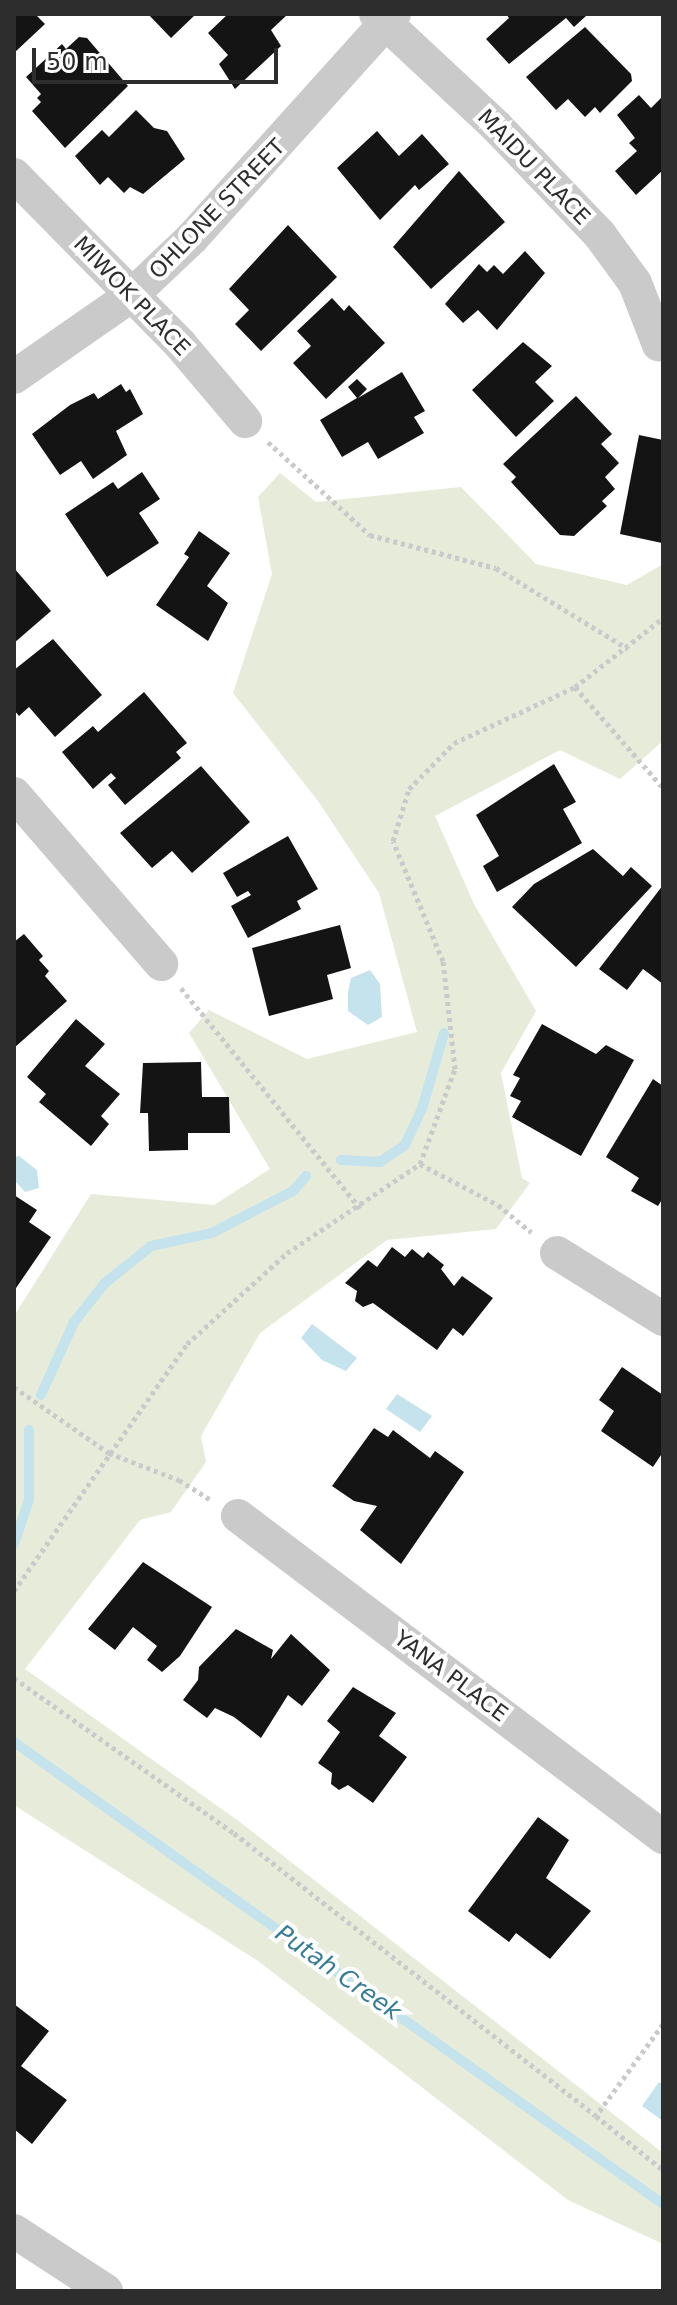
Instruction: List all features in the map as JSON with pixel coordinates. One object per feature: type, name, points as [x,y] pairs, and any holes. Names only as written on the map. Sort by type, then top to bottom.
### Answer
[{"type":"street","name":"OHLONE STREET","points":[[14,377],[132,295],[301,123],[385,17]]},
{"type":"street","name":"MAIDU PLACE","points":[[385,17],[496,126],[600,235],[635,283],[659,345]]},
{"type":"street","name":"MIWOK PLACE","points":[[14,175],[132,295],[245,421]]},
{"type":"street","points":[[14,794],[161,964]]},
{"type":"street","points":[[557,1253],[663,1319]]},
{"type":"street","name":"YANA PLACE","points":[[238,1516],[663,1837]]},
{"type":"street","points":[[14,2231],[106,2291]]},
{"type":"path","points":[[245,421],[370,535],[496,568],[628,649]]},
{"type":"path","points":[[14,1591],[187,1344],[287,1253],[360,1208],[420,1164],[455,1069],[443,961],[393,841],[409,789],[454,743],[575,687],[628,649],[663,618]]},
{"type":"path","points":[[575,687],[663,788]]},
{"type":"path","points":[[161,964],[360,1208]]},
{"type":"path","points":[[420,1164],[498,1205],[557,1253]]},
{"type":"path","points":[[14,1387],[109,1453],[179,1480],[238,1516]]},
{"type":"path","points":[[14,1678],[234,1833],[663,2170]]},
{"type":"path","points":[[596,2116],[663,2024]]},
{"type":"green space","points":[[280,473],[316,502],[461,487],[536,564],[627,585],[663,564],[663,741],[620,779],[560,750],[435,816],[474,904],[536,1011],[501,1073],[522,1178],[530,1183],[496,1229],[387,1240],[260,1333],[201,1436],[206,1462],[171,1512],[140,1520],[25,1669],[240,1822],[663,2153],[663,2244],[568,2200],[258,1961],[14,1805],[14,1316],[91,1194],[214,1205],[270,1169],[189,1033],[209,1010],[307,1059],[417,1032],[379,893],[318,801],[233,693],[272,574],[258,497]]},
{"type":"water","points":[[370,970],[380,984],[382,1017],[368,1025],[348,1011],[348,992],[351,978]]},
{"type":"water","points":[[19,1156],[37,1170],[39,1188],[25,1192],[14,1180],[14,1157]]},
{"type":"water","points":[[312,1324],[357,1358],[346,1371],[322,1360],[301,1338]]},
{"type":"water","points":[[397,1394],[432,1416],[420,1432],[386,1409]]},
{"type":"water","points":[[659,2082],[663,2085],[663,2121],[642,2106]]},
{"type":"building","points":[[14,14],[35,14],[45,24],[14,53]]},
{"type":"building","points":[[148,14],[196,14],[171,38]]},
{"type":"building","points":[[228,14],[288,14],[271,30],[281,46],[235,89],[219,64],[228,55],[208,33]]},
{"type":"building","points":[[506,14],[586,16],[574,27],[566,18],[509,64],[486,39],[509,18]]},
{"type":"building","points":[[585,27],[631,74],[632,81],[600,113],[595,107],[585,117],[568,99],[556,110],[526,77]]},
{"type":"building","points":[[79,37],[87,38],[128,86],[65,148],[32,111],[41,102],[37,98],[41,94],[26,77],[62,44],[66,49]]},
{"type":"building","points":[[639,95],[651,108],[663,96],[663,170],[636,195],[615,171],[637,151],[629,143],[635,138],[617,115]]},
{"type":"building","points":[[136,110],[154,128],[167,131],[185,159],[143,194],[130,187],[124,193],[108,177],[100,185],[75,156],[102,130],[109,137]]},
{"type":"building","points":[[377,131],[399,156],[422,134],[449,164],[419,190],[415,185],[380,220],[337,168]]},
{"type":"building","points":[[459,171],[505,222],[431,289],[393,247]]},
{"type":"building","points":[[288,225],[337,277],[261,351],[235,324],[249,310],[229,289]]},
{"type":"building","points":[[525,251],[545,273],[497,330],[478,310],[463,323],[445,304],[479,264],[487,272],[494,265],[503,274]]},
{"type":"building","points":[[332,298],[344,311],[349,305],[385,343],[326,399],[293,363],[311,346],[297,331]]},
{"type":"building","points":[[523,342],[552,366],[535,382],[554,401],[516,437],[472,390]]},
{"type":"building","points":[[402,372],[425,411],[414,417],[424,433],[378,459],[368,442],[342,457],[320,420],[357,398],[348,387],[357,379],[367,389],[358,398]]},
{"type":"building","points":[[121,384],[126,392],[130,389],[143,414],[116,431],[127,455],[93,479],[81,461],[60,475],[32,434],[70,405],[94,393],[98,399]]},
{"type":"building","points":[[576,396],[612,434],[601,444],[619,463],[605,477],[615,489],[602,501],[607,506],[574,536],[560,535],[511,482],[516,477],[503,464]]},
{"type":"building","points":[[639,435],[663,440],[662,543],[620,534]]},
{"type":"building","points":[[142,472],[160,499],[139,513],[159,543],[107,577],[65,514],[113,482],[118,489]]},
{"type":"building","points":[[199,531],[230,553],[207,586],[228,603],[208,641],[156,605],[189,557],[184,554]]},
{"type":"building","points":[[14,568],[51,611],[14,643]]},
{"type":"building","points":[[53,639],[102,695],[55,737],[29,707],[19,716],[14,710],[14,670]]},
{"type":"building","points":[[144,692],[187,743],[176,752],[181,758],[125,805],[108,785],[116,778],[111,773],[93,789],[62,752],[93,726],[98,732]]},
{"type":"building","points":[[554,764],[576,802],[563,809],[582,843],[497,892],[483,866],[499,856],[476,815]]},
{"type":"building","points":[[201,766],[250,822],[192,873],[172,851],[152,868],[120,833]]},
{"type":"building","points":[[288,836],[318,889],[297,901],[301,909],[248,938],[231,906],[251,895],[248,891],[237,897],[223,873]]},
{"type":"building","points":[[593,849],[623,876],[631,867],[652,886],[576,967],[512,907],[534,884]]},
{"type":"building","points":[[663,885],[663,984],[643,969],[627,990],[599,969]]},
{"type":"building","points":[[340,925],[351,968],[327,975],[333,999],[269,1016],[252,948]]},
{"type":"building","points":[[24,934],[43,956],[39,960],[49,971],[45,976],[67,1001],[14,1048],[14,942]]},
{"type":"building","points":[[76,1019],[105,1044],[85,1066],[120,1094],[101,1116],[109,1124],[91,1146],[39,1102],[46,1094],[27,1077]]},
{"type":"building","points":[[542,1024],[596,1054],[606,1045],[634,1060],[581,1156],[512,1117],[521,1101],[510,1096],[520,1078],[513,1075]]},
{"type":"building","points":[[201,1062],[202,1097],[229,1097],[230,1133],[188,1133],[188,1150],[149,1151],[148,1113],[140,1113],[143,1063]]},
{"type":"building","points":[[653,1079],[663,1086],[663,1198],[658,1206],[631,1191],[639,1178],[606,1157]]},
{"type":"building","points":[[14,1195],[37,1210],[29,1222],[51,1237],[14,1291]]},
{"type":"building","points":[[392,1247],[405,1257],[412,1249],[423,1258],[428,1252],[444,1265],[441,1269],[454,1286],[462,1276],[493,1298],[463,1336],[453,1328],[437,1350],[373,1303],[363,1307],[355,1301],[357,1291],[345,1283],[368,1260],[377,1267]]},
{"type":"building","points":[[622,1367],[663,1395],[663,1452],[653,1467],[601,1431],[614,1411],[599,1400]]},
{"type":"building","points":[[374,1428],[388,1437],[393,1430],[430,1458],[435,1451],[464,1472],[401,1564],[360,1530],[377,1506],[354,1501],[332,1486]]},
{"type":"building","points":[[143,1562],[212,1607],[180,1656],[162,1672],[147,1660],[157,1646],[133,1627],[115,1650],[88,1629]]},
{"type":"building","points":[[236,1629],[273,1650],[271,1659],[291,1634],[330,1670],[302,1706],[288,1695],[261,1738],[234,1717],[215,1708],[207,1718],[183,1700],[198,1680],[199,1667]]},
{"type":"building","points":[[353,1687],[396,1713],[379,1736],[407,1757],[373,1803],[348,1785],[339,1790],[331,1784],[332,1773],[318,1763],[340,1732],[327,1721]]},
{"type":"building","points":[[538,1817],[569,1840],[546,1878],[591,1911],[550,1959],[516,1933],[509,1942],[468,1911]]},
{"type":"building","points":[[14,2004],[49,2031],[21,2066],[67,2100],[32,2144],[14,2129]]},
{"type":"waterway","points":[[341,1160],[380,1162],[405,1145],[422,1109],[444,1033]]},
{"type":"waterway","points":[[41,1395],[74,1322],[105,1283],[151,1246],[212,1233],[293,1191],[306,1176]]},
{"type":"waterway","points":[[14,1544],[29,1500],[29,1430]]},
{"type":"waterway","name":"Putah Creek","points":[[14,1742],[663,2204]]}]
